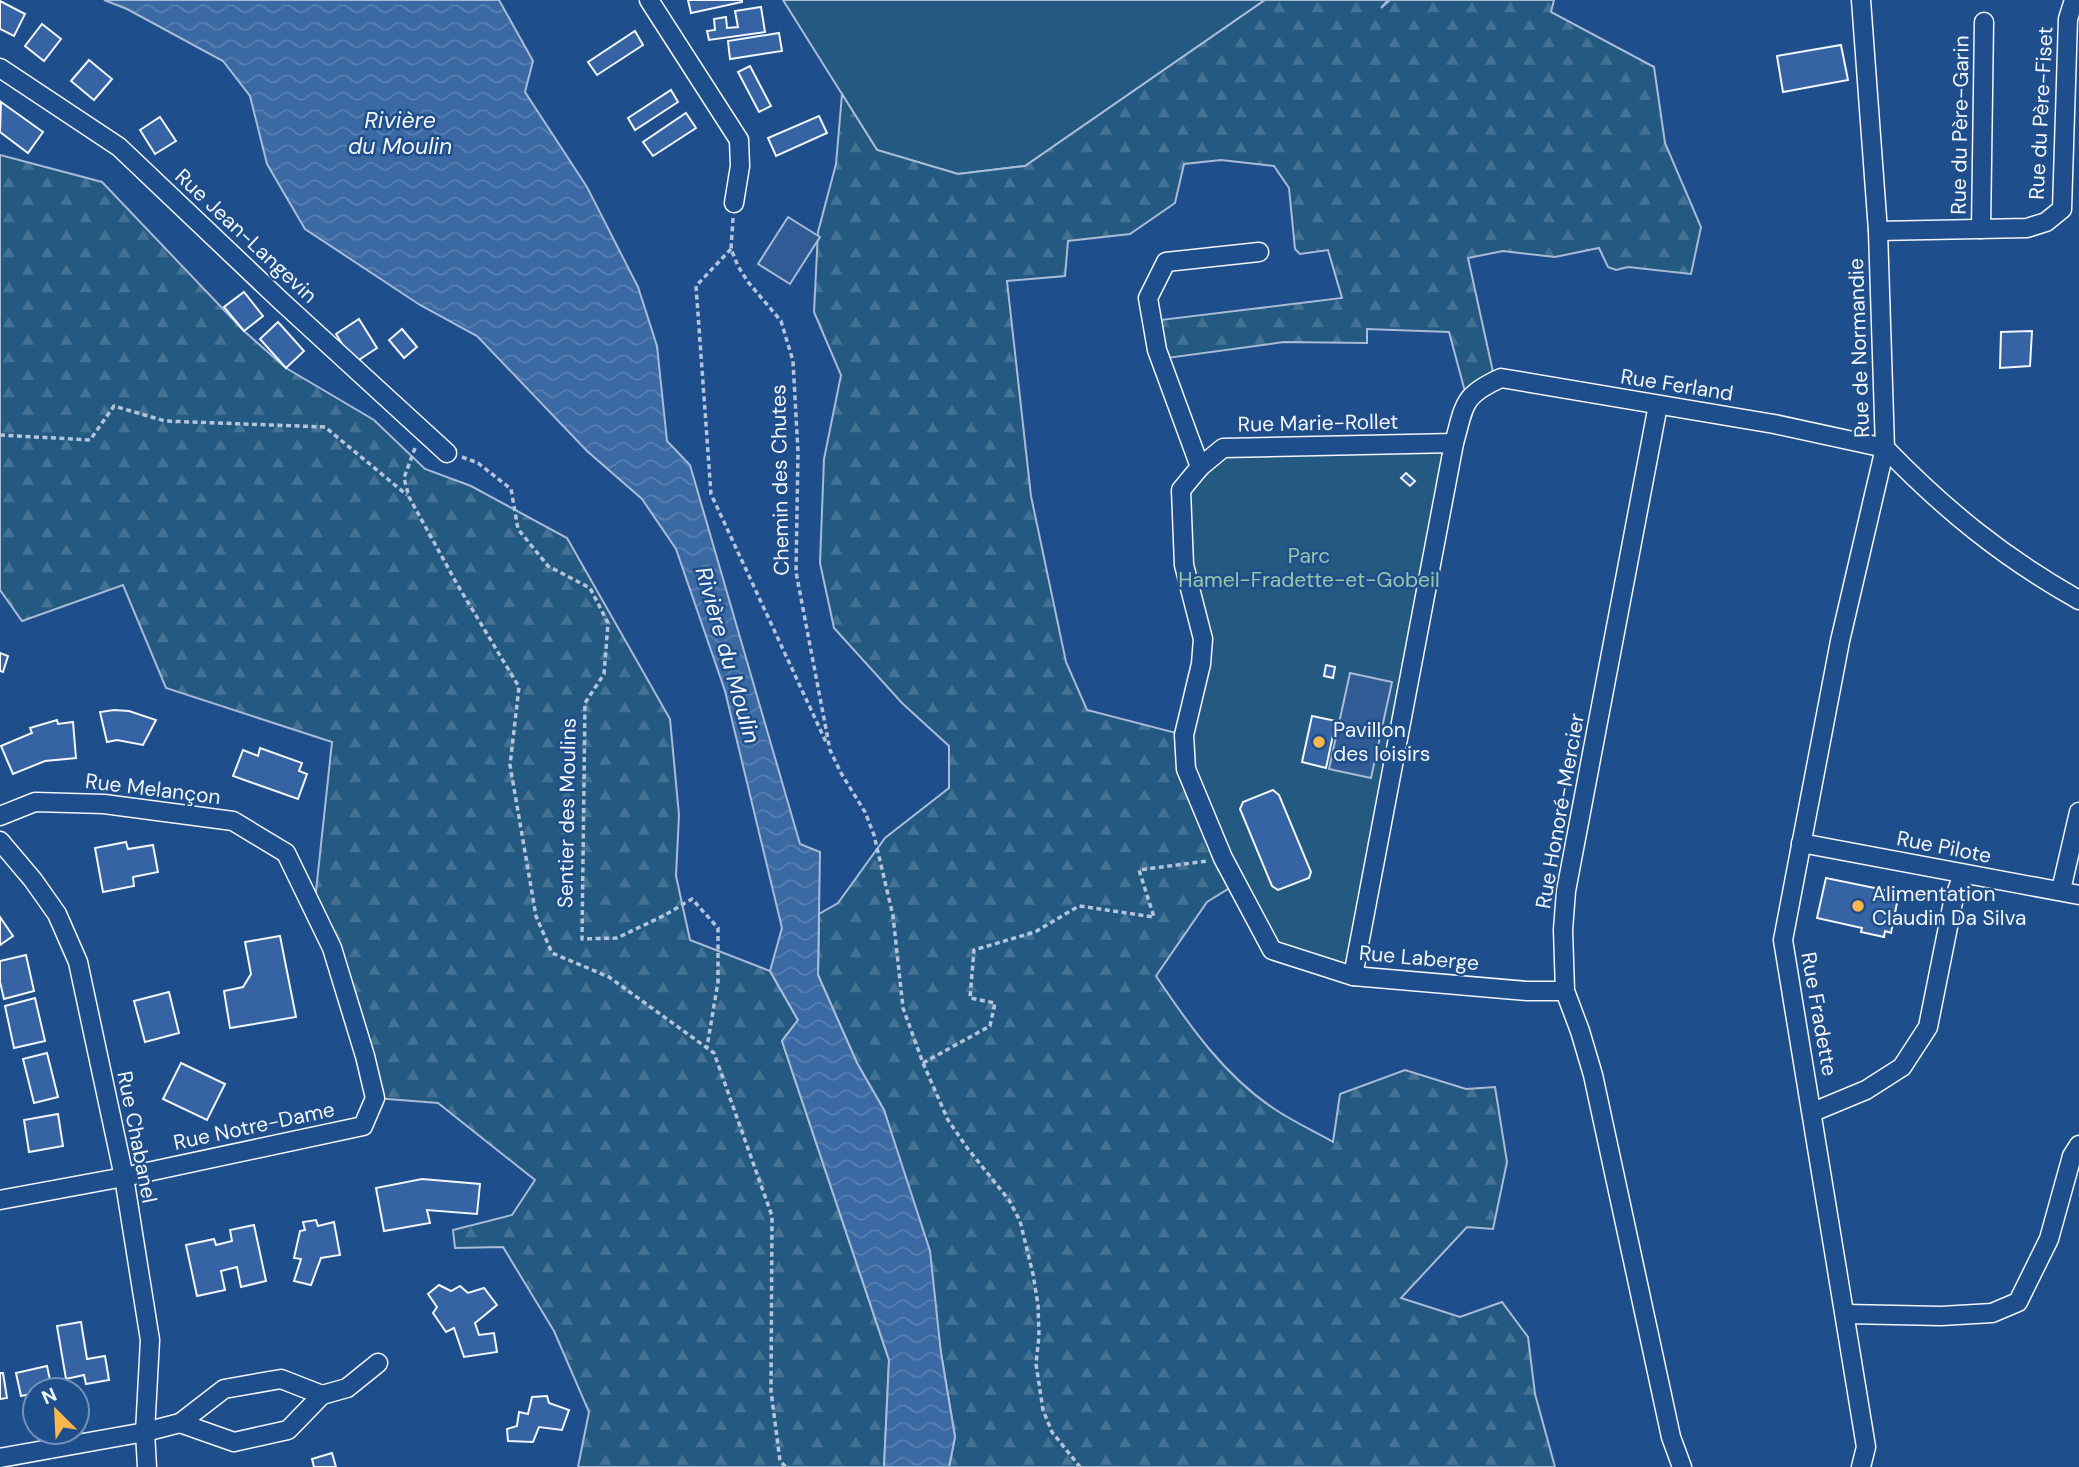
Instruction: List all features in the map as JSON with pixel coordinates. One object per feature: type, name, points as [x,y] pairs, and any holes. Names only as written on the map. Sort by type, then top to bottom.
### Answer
[{"type":"street","points":[[649,0],[739,141],[740,166],[734,203]]},
{"type":"street","name":"Rue de Normandie","points":[[1861,0],[1878,231],[1885,448],[1930,495],[1996,548],[2079,600]]},
{"type":"street","name":"Rue du Père-Fiset","points":[[1878,231],[2028,228],[2046,222],[2062,209],[2068,19],[2074,0]]},
{"type":"street","name":"Rue du Père-Garin","points":[[1981,229],[1984,22]]},
{"type":"street","name":"Rue Jean-Langevin","points":[[0,68],[119,147],[279,300],[447,453]]},
{"type":"street","points":[[1200,467],[1157,350],[1148,298],[1166,262],[1259,252]]},
{"type":"street","name":"Rue Ferland","points":[[1454,443],[1467,398],[1483,386],[1501,378],[1774,424],[1885,448]]},
{"type":"street","name":"Rue Honoré-Mercier","points":[[1658,405],[1566,891],[1563,930],[1565,990],[1593,1075],[1671,1437],[1682,1467]]},
{"type":"street","points":[[1353,976],[1454,443]]},
{"type":"street","name":"Rue Marie-Rollet","points":[[1272,950],[1223,858],[1186,769],[1184,735],[1201,664],[1203,639],[1184,565],[1181,490],[1200,467],[1223,447],[1454,443]]},
{"type":"street","name":"Rue Fradette","points":[[1861,1467],[1866,1447],[1783,940],[1840,641],[1885,448]]},
{"type":"street","name":"Rue Melançon","points":[[0,816],[35,802],[104,804],[233,821],[286,853],[332,948],[375,1098]]},
{"type":"street","points":[[2061,890],[2079,812]]},
{"type":"street","name":"Rue Chabanel","points":[[0,841],[57,914],[78,962],[124,1177],[150,1340],[145,1432],[147,1467]]},
{"type":"street","name":"Rue Pilote","points":[[1801,843],[2079,895]]},
{"type":"street","points":[[1813,1112],[1866,1090],[1902,1068],[1928,1027],[1953,902],[1963,874]]},
{"type":"street","name":"Rue Laberge","points":[[1272,950],[1353,976],[1527,990],[1565,990]]},
{"type":"street","name":"Rue Notre-Dame","points":[[0,1200],[124,1177],[363,1126],[375,1098]]},
{"type":"street","points":[[1846,1314],[1941,1316],[1992,1313],[2018,1302],[2049,1239],[2072,1156],[2079,1145]]},
{"type":"street","points":[[180,1423],[234,1441],[288,1430],[322,1395],[346,1388],[378,1363]]},
{"type":"street","points":[[0,1458],[145,1432],[180,1423],[224,1390],[281,1378],[322,1395]]},
{"type":"path","points":[[734,203],[731,250],[696,286],[710,494],[830,750]]},
{"type":"path","name":"Chemin des Chutes","points":[[731,250],[737,266],[748,282],[781,321],[793,361],[798,452],[796,572],[830,750],[865,812],[874,835],[893,916],[903,1008],[948,1120],[1009,1200],[1020,1221],[1038,1305],[1036,1364],[1043,1410],[1052,1432],[1080,1467]]},
{"type":"path","points":[[0,435],[90,440],[114,406],[165,421],[325,427],[409,496]]},
{"type":"path","name":"Sentier des Moulins","points":[[422,430],[404,478],[409,496],[457,584],[519,687],[510,765],[536,916],[552,953],[609,977],[714,1053],[772,1216],[771,1391],[780,1461],[786,1467]]},
{"type":"path","name":"Sentier des Moulins","points":[[447,453],[478,463],[510,489],[517,529],[548,566],[590,588],[608,623],[604,674],[585,703],[582,939],[617,938],[692,899],[718,928],[718,982],[707,1047]]},
{"type":"path","points":[[923,1063],[990,1026],[995,1003],[970,998],[974,950],[1035,932],[1079,906],[1154,917],[1139,870],[1223,858]]},
{"type":"green space","points":[[783,0],[1265,0],[1025,166],[958,174],[877,150]]},
{"type":"green space","points":[[1265,0],[1388,0],[1381,8],[1390,0],[1554,0],[1551,12],[1654,67],[1665,143],[1701,227],[1691,274],[1628,267],[1616,270],[1608,267],[1599,248],[1555,257],[1503,251],[1468,258],[1495,381],[1467,399],[1449,332],[1367,329],[1367,343],[1284,342],[1160,359],[1152,321],[1342,298],[1328,250],[1300,254],[1295,249],[1289,188],[1274,166],[1221,160],[1184,164],[1175,203],[1130,234],[1068,241],[1065,276],[1007,281],[1031,496],[1066,662],[1087,710],[1184,735],[1186,769],[1236,884],[1207,902],[1156,976],[1209,1049],[1240,1082],[1276,1110],[1333,1142],[1340,1094],[1405,1070],[1466,1089],[1495,1087],[1507,1162],[1493,1229],[1467,1227],[1401,1298],[1460,1317],[1502,1302],[1528,1337],[1535,1394],[1555,1467],[949,1467],[955,1437],[941,1353],[902,1171],[884,1110],[857,1063],[818,975],[819,914],[838,903],[885,838],[949,788],[949,746],[902,703],[834,628],[820,563],[824,459],[841,375],[814,312],[818,232],[836,164],[842,94],[877,150],[958,174],[1025,166]]},
{"type":"green space","points":[[0,155],[102,182],[244,331],[286,368],[374,420],[425,469],[471,486],[567,538],[670,719],[679,815],[676,876],[690,940],[770,971],[798,1020],[782,1041],[889,1360],[884,1467],[578,1467],[589,1412],[554,1331],[503,1247],[455,1248],[453,1230],[512,1215],[535,1180],[438,1103],[375,1098],[314,910],[332,742],[166,688],[123,585],[22,621],[0,590]]},
{"type":"green space","name":"Parc Hamel-Fradette-et-Gobeil","points":[[1454,443],[1353,976],[1272,950],[1186,769],[1201,664],[1181,490],[1223,448]]},
{"type":"shaded area","points":[[788,217],[820,237],[790,284],[758,264]]},
{"type":"shaded area","points":[[1350,673],[1392,682],[1371,778],[1329,769]]},
{"type":"water","name":"Rivière du Moulin","points":[[104,0],[499,0],[533,61],[525,92],[587,187],[638,287],[657,346],[667,441],[690,465],[800,844],[820,852],[818,975],[857,1063],[884,1110],[930,1251],[941,1353],[955,1437],[949,1467],[884,1467],[889,1360],[782,1041],[798,1020],[770,971],[782,928],[725,691],[676,549],[642,499],[587,451],[477,336],[420,305],[305,229],[267,164],[250,96],[223,61],[127,9]]},
{"type":"building","points":[[688,0],[742,0],[742,2],[691,13]]},
{"type":"building","points":[[0,1],[25,14],[14,36],[0,29]]},
{"type":"building","points":[[761,7],[765,32],[709,40],[707,31],[715,30],[714,19],[726,17],[727,28],[738,27],[735,11]]},
{"type":"building","points":[[42,24],[61,39],[44,61],[25,46]]},
{"type":"building","points":[[635,31],[643,45],[597,75],[588,62]]},
{"type":"building","points":[[779,33],[782,51],[730,59],[728,41]]},
{"type":"building","points":[[1841,45],[1848,80],[1783,92],[1777,56]]},
{"type":"building","points":[[89,60],[112,79],[94,100],[71,81]]},
{"type":"building","points":[[750,66],[771,106],[759,112],[738,72]]},
{"type":"building","points":[[671,90],[678,102],[635,130],[628,118]]},
{"type":"building","points":[[1,102],[43,132],[28,153],[0,132]]},
{"type":"building","points":[[686,113],[696,128],[653,156],[643,142]]},
{"type":"building","points":[[819,116],[827,133],[776,156],[768,138]]},
{"type":"building","points":[[160,117],[176,141],[155,154],[140,130]]},
{"type":"building","points":[[244,292],[263,316],[244,331],[224,307]]},
{"type":"building","points":[[359,319],[377,348],[354,363],[336,334]]},
{"type":"building","points":[[278,322],[304,351],[286,368],[260,339]]},
{"type":"building","points":[[402,329],[417,347],[404,358],[389,340]]},
{"type":"building","points":[[2032,331],[2030,366],[2000,368],[2001,332]]},
{"type":"building","points":[[1406,473],[1415,481],[1410,486],[1401,478]]},
{"type":"building","points":[[0,653],[8,656],[3,672],[0,671]]},
{"type":"building","points":[[1326,665],[1335,667],[1333,678],[1324,676]]},
{"type":"building","points":[[129,711],[156,720],[143,745],[117,740],[107,742],[100,712]]},
{"type":"building","name":"Pavillon des loisirs","points":[[1312,716],[1336,721],[1326,768],[1302,762]]},
{"type":"building","points":[[57,720],[58,724],[73,722],[76,758],[45,761],[13,774],[1,746],[32,733],[30,728]]},
{"type":"building","points":[[260,748],[302,763],[299,771],[307,774],[298,799],[233,776],[243,750],[258,756]]},
{"type":"building","points":[[1273,790],[1279,795],[1311,872],[1309,878],[1278,890],[1272,886],[1240,809],[1243,802]]},
{"type":"building","points":[[126,842],[128,849],[153,845],[158,872],[133,877],[134,886],[103,892],[95,848]]},
{"type":"building","name":"Alimentation Claudin Da Silva","points":[[1826,878],[1899,893],[1891,933],[1885,931],[1884,937],[1861,932],[1862,928],[1817,918]]},
{"type":"building","points":[[0,917],[13,936],[0,945]]},
{"type":"building","points":[[280,936],[296,1017],[230,1028],[224,991],[243,987],[251,974],[245,942]]},
{"type":"building","points":[[26,955],[34,991],[4,999],[0,982],[0,961]]},
{"type":"building","points":[[169,992],[179,1033],[145,1042],[134,1001]]},
{"type":"building","points":[[35,998],[45,1041],[14,1048],[5,1006]]},
{"type":"building","points":[[47,1053],[58,1097],[34,1103],[23,1059]]},
{"type":"building","points":[[181,1063],[225,1084],[207,1120],[163,1099]]},
{"type":"building","points":[[58,1114],[63,1146],[29,1152],[24,1120]]},
{"type":"building","points":[[422,1179],[480,1184],[477,1214],[427,1210],[430,1223],[384,1231],[376,1188]]},
{"type":"building","points":[[316,1220],[318,1226],[334,1222],[340,1255],[321,1258],[311,1285],[294,1281],[301,1259],[294,1258],[300,1231],[305,1230],[303,1222]]},
{"type":"building","points":[[254,1225],[266,1281],[241,1287],[237,1267],[221,1271],[225,1290],[197,1296],[186,1245],[214,1239],[216,1245],[232,1241],[230,1230]]},
{"type":"building","points":[[439,1285],[451,1291],[460,1286],[468,1293],[484,1288],[497,1305],[475,1323],[479,1335],[494,1333],[497,1352],[464,1357],[454,1328],[446,1332],[433,1313],[437,1307],[428,1294]]},
{"type":"building","points":[[81,1322],[87,1359],[105,1356],[109,1380],[91,1383],[91,1376],[65,1376],[57,1326]]},
{"type":"building","points":[[47,1366],[49,1376],[21,1376],[21,1396],[16,1373]]},
{"type":"building","points":[[0,1373],[3,1373],[7,1398],[0,1399]]},
{"type":"building","points":[[547,1396],[549,1403],[569,1410],[562,1430],[539,1427],[533,1442],[508,1441],[507,1429],[517,1426],[519,1412],[528,1414],[532,1397]]},
{"type":"building","points":[[332,1453],[336,1467],[314,1467],[312,1459]]},
{"type":"place","name":"Pavillon des loisirs","points":[[1319,742]]},
{"type":"place","name":"Alimentation Claudin Da Silva","points":[[1858,906]]}]
